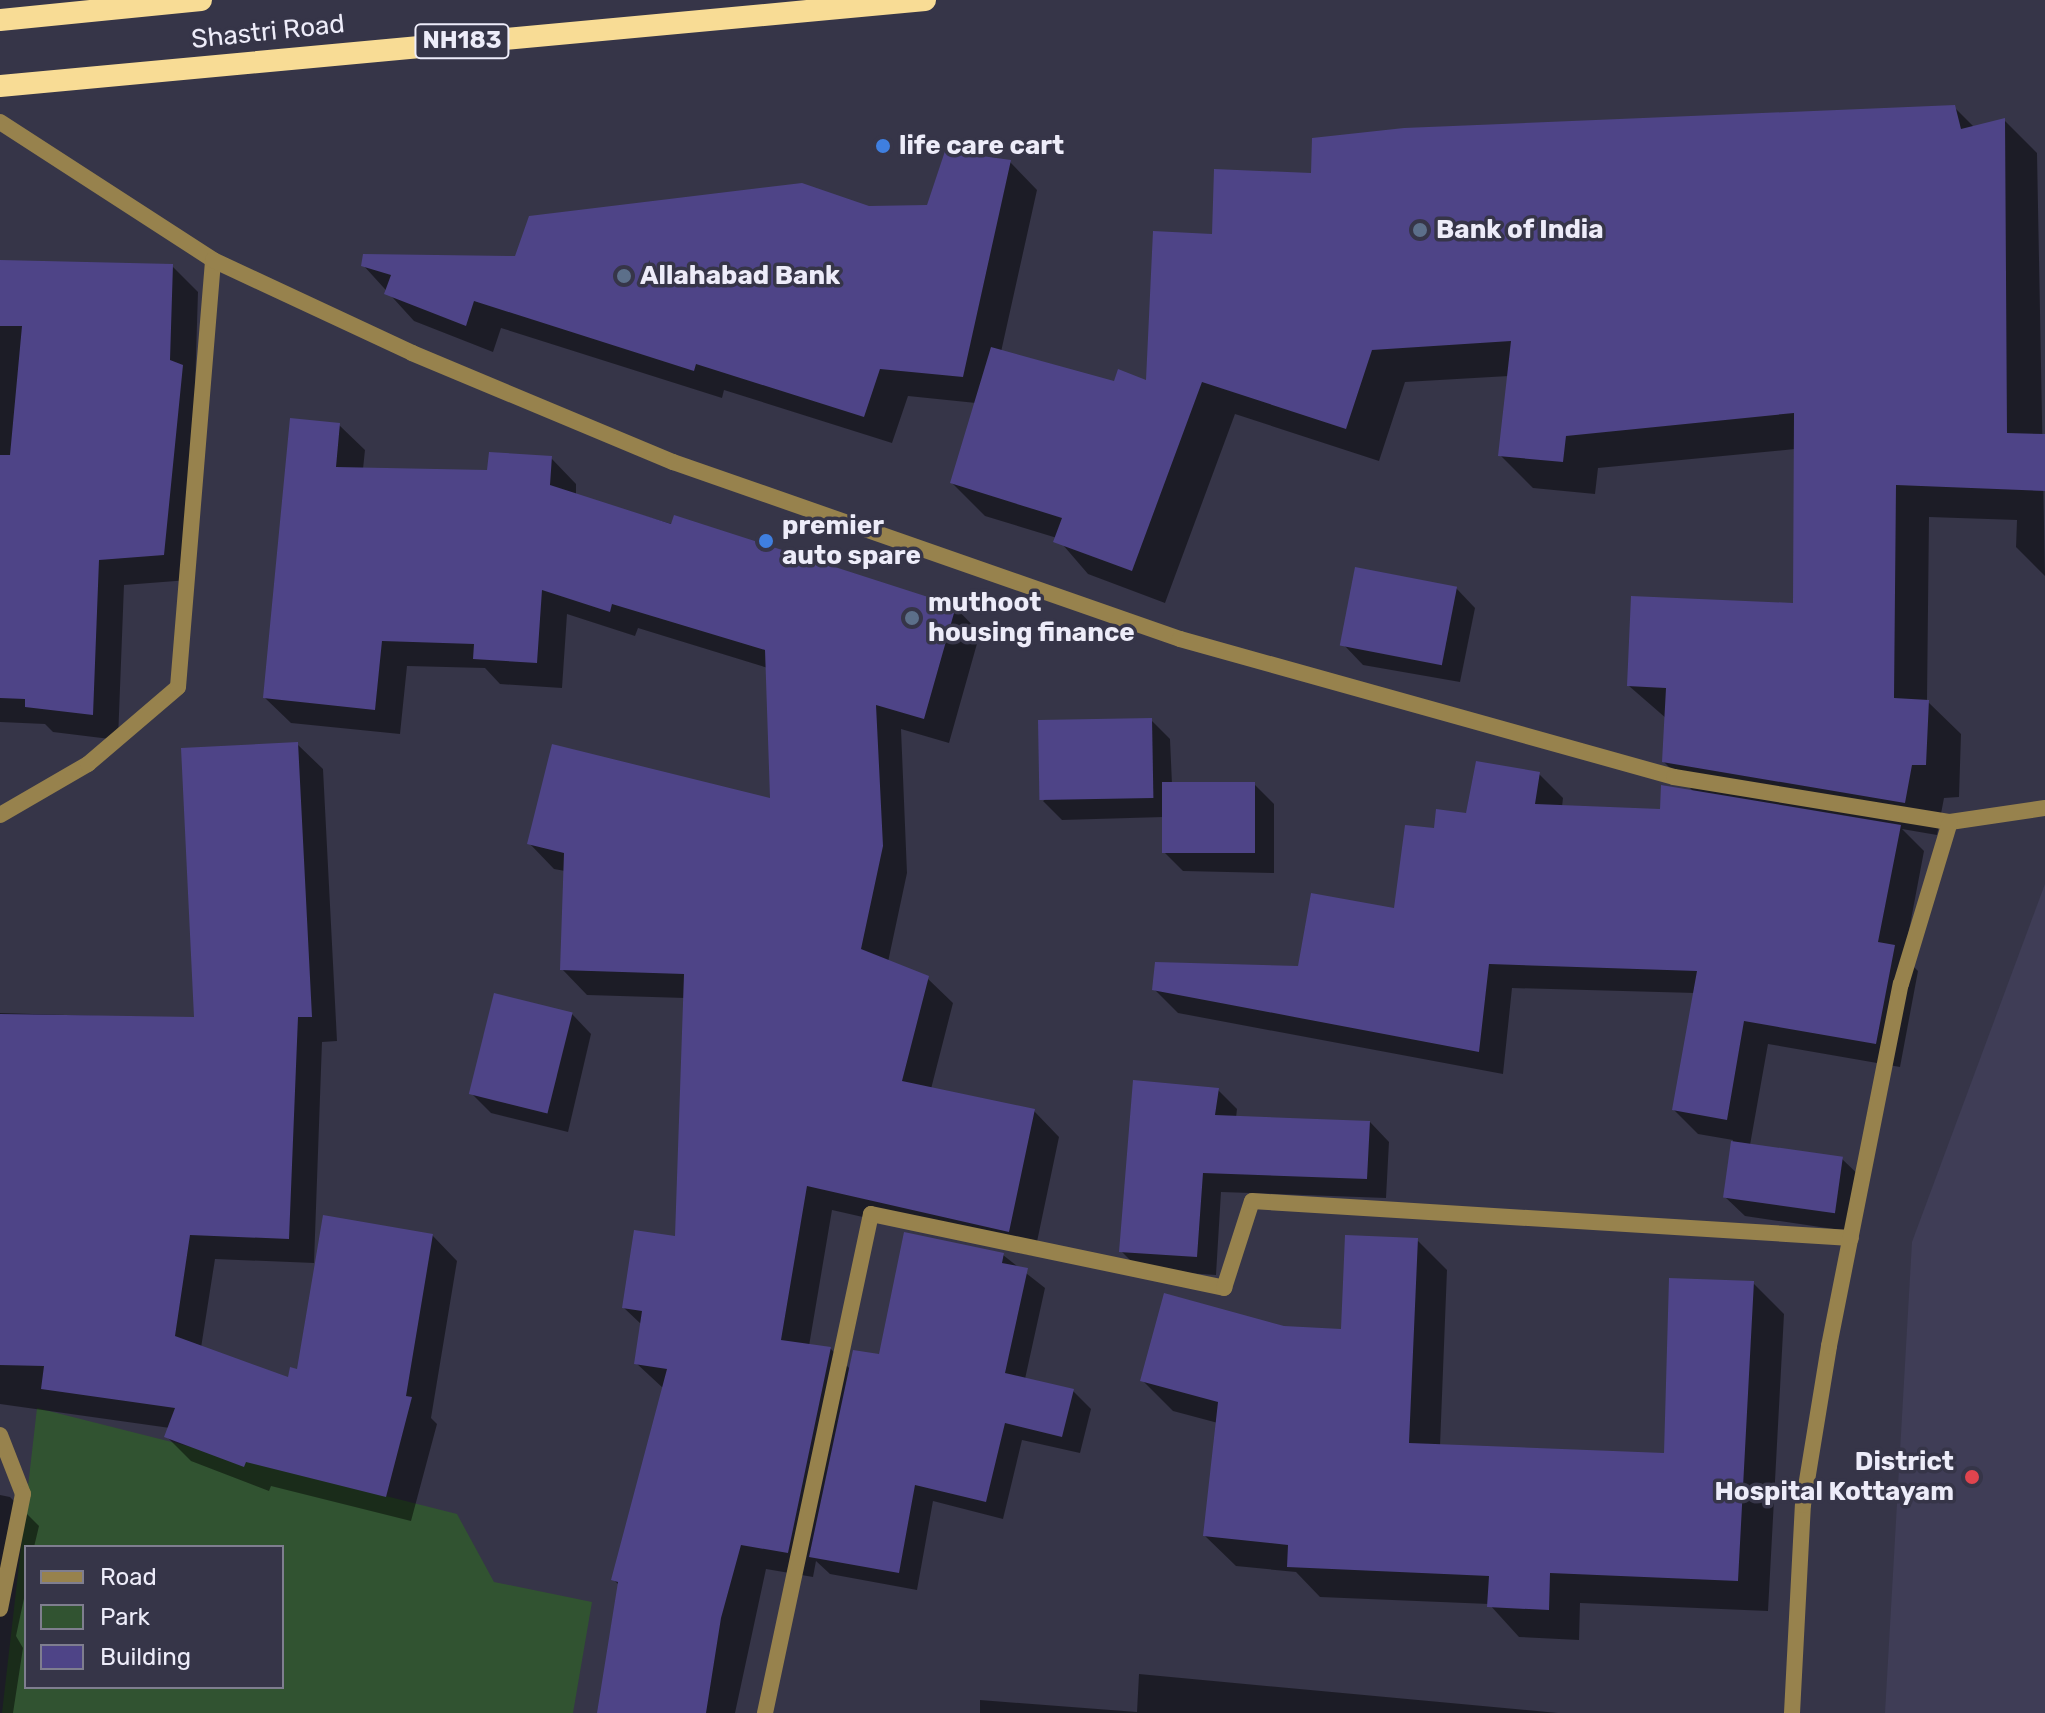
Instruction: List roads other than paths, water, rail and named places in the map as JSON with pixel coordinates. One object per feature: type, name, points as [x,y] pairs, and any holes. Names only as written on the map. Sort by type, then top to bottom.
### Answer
[{"type":"highway","name":"Shastri Road","points":[[0,20],[201,0]]},
{"type":"highway","name":"Shastri Road","points":[[0,86],[925,0]]},
{"type":"street","points":[[0,122],[213,260],[412,353],[673,462],[1180,639],[1674,777],[1950,822],[2045,808]]},
{"type":"street","points":[[0,815],[88,764],[178,687],[213,260]]},
{"type":"street","points":[[1792,1713],[1803,1505],[1901,984],[1950,822]]},
{"type":"street","points":[[765,1713],[871,1214],[1224,1288],[1252,1201],[1851,1238]]},
{"type":"street","points":[[0,1435],[23,1494],[0,1609]]},
{"type":"place","name":"life care cart","points":[[883,146]]},
{"type":"place","name":"Bank of India","points":[[1420,230]]},
{"type":"place","name":"Allahabad Bank","points":[[624,276]]},
{"type":"place","name":"premier auto spare","points":[[766,541]]},
{"type":"place","name":"muthoot housing finance","points":[[912,618]]},
{"type":"place","name":"District Hospital Kottayam","points":[[1972,1477]]}]
